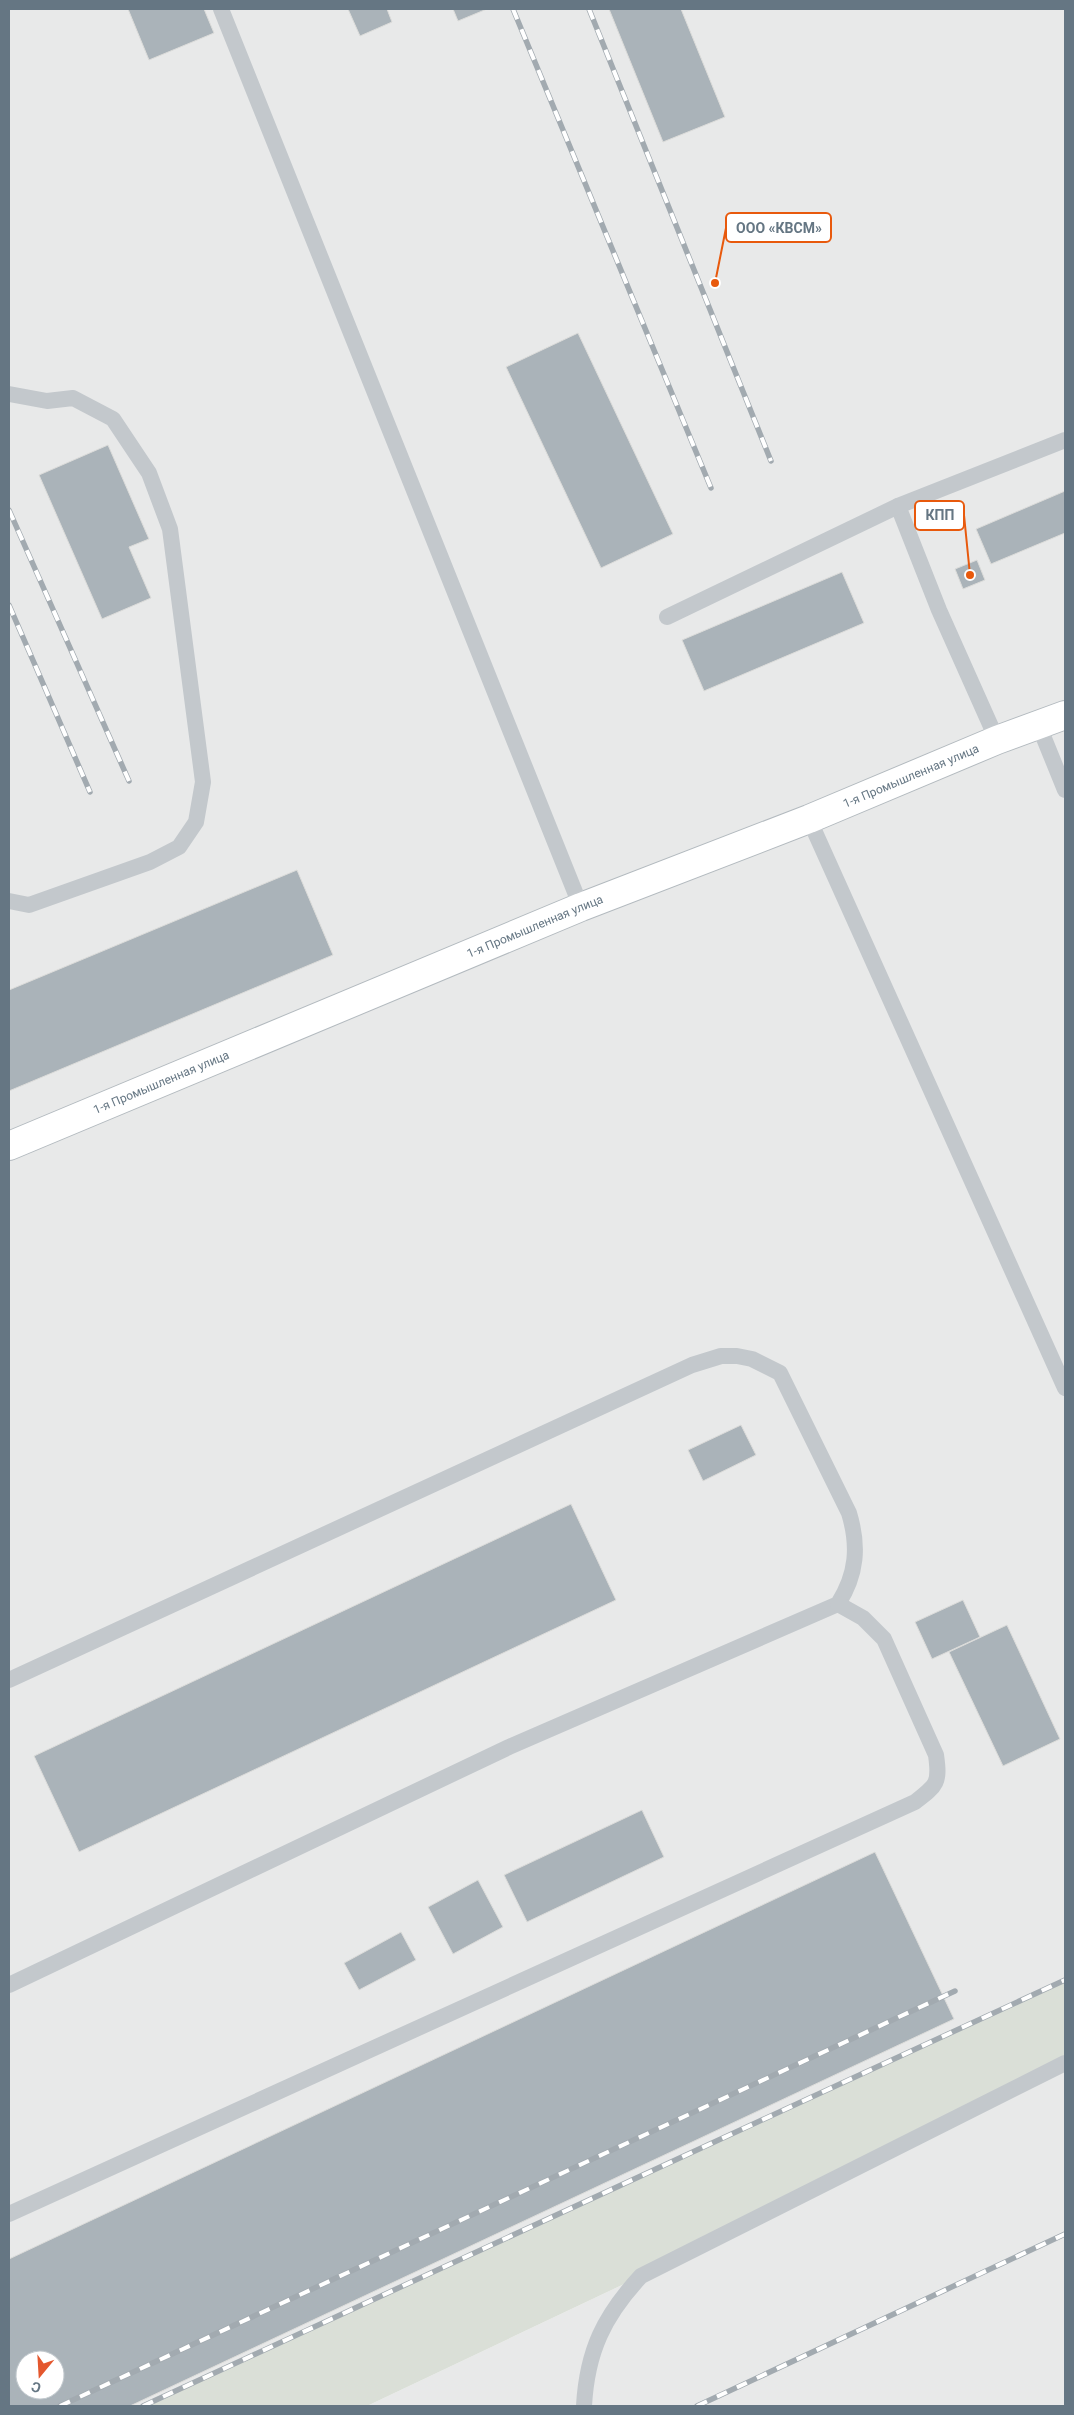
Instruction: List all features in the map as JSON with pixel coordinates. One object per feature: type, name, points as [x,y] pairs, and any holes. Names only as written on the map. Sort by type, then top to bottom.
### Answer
[{"type":"main road","name":"1-я Промышленная улица","points":[[9,1146],[581,907],[809,819],[997,740],[1065,715]]},
{"type":"lane","points":[[221,9],[581,907]]},
{"type":"lane","points":[[9,394],[47,401],[72,398],[113,419],[149,473],[170,529],[203,782],[196,822],[179,846],[150,862],[29,904],[9,901]]},
{"type":"lane","points":[[667,617],[898,506],[1065,440]]},
{"type":"lane","points":[[898,506],[939,610],[997,740]]},
{"type":"lane","points":[[1039,726],[1065,790]]},
{"type":"lane","points":[[809,819],[1065,1388]]},
{"type":"lane","points":[[9,1680],[692,1365],[721,1356],[752,1359],[780,1373],[849,1513],[856,1545],[852,1577],[838,1604],[509,1747],[9,1985]]},
{"type":"lane","points":[[9,2214],[915,1802],[932,1788],[939,1774],[936,1755],[884,1639],[863,1618],[838,1604]]},
{"type":"lane","points":[[584,2406],[585,2381],[592,2350],[604,2323],[621,2298],[642,2276],[1065,2063]]},
{"type":"shaded area","points":[[9,9],[1065,9],[1065,1980],[143,2406],[9,2406]]},
{"type":"shaded area","points":[[1065,1980],[1065,2063],[641,2276],[367,2406],[143,2406]]},
{"type":"shaded area","points":[[1065,2063],[1065,2406],[367,2406],[641,2276]]},
{"type":"building","points":[[128,9],[204,9],[214,33],[149,60]]},
{"type":"building","points":[[348,9],[387,9],[392,22],[360,36]]},
{"type":"building","points":[[453,9],[487,9],[458,21]]},
{"type":"building","points":[[609,9],[681,9],[725,117],[663,142]]},
{"type":"building","points":[[578,333],[673,534],[601,568],[506,367]]},
{"type":"building","points":[[108,445],[149,539],[129,547],[151,598],[102,619],[39,475]]},
{"type":"building","points":[[1065,491],[1065,533],[991,564],[976,529]]},
{"type":"building","points":[[977,560],[985,580],[963,589],[955,569]]},
{"type":"building","points":[[842,572],[864,623],[704,691],[682,640]]},
{"type":"building","points":[[297,870],[333,955],[9,1091],[9,990]]},
{"type":"building","points":[[741,1425],[756,1455],[703,1481],[688,1450]]},
{"type":"building","points":[[571,1504],[616,1600],[79,1852],[34,1756]]},
{"type":"building","points":[[963,1600],[980,1637],[932,1659],[915,1622]]},
{"type":"building","points":[[1007,1625],[1060,1739],[1003,1766],[949,1652]]},
{"type":"building","points":[[642,1810],[664,1857],[527,1922],[504,1875]]},
{"type":"building","points":[[875,1852],[954,2019],[130,2406],[9,2406],[9,2259]]},
{"type":"building","points":[[478,1880],[503,1927],[453,1954],[428,1907]]},
{"type":"building","points":[[401,1932],[416,1960],[359,1990],[344,1963]]},
{"type":"railway","points":[[513,9],[711,488]]},
{"type":"railway","points":[[589,9],[771,461]]},
{"type":"railway","points":[[9,510],[129,781]]},
{"type":"railway","points":[[9,605],[90,792]]},
{"type":"railway","points":[[143,2406],[1065,1980]]},
{"type":"railway","points":[[60,2406],[955,1991]]},
{"type":"railway","points":[[697,2406],[1065,2234]]},
{"type":"place","name":"ООО «КВСМ»","points":[[715,283]]},
{"type":"place","name":"КПП","points":[[970,575]]}]
